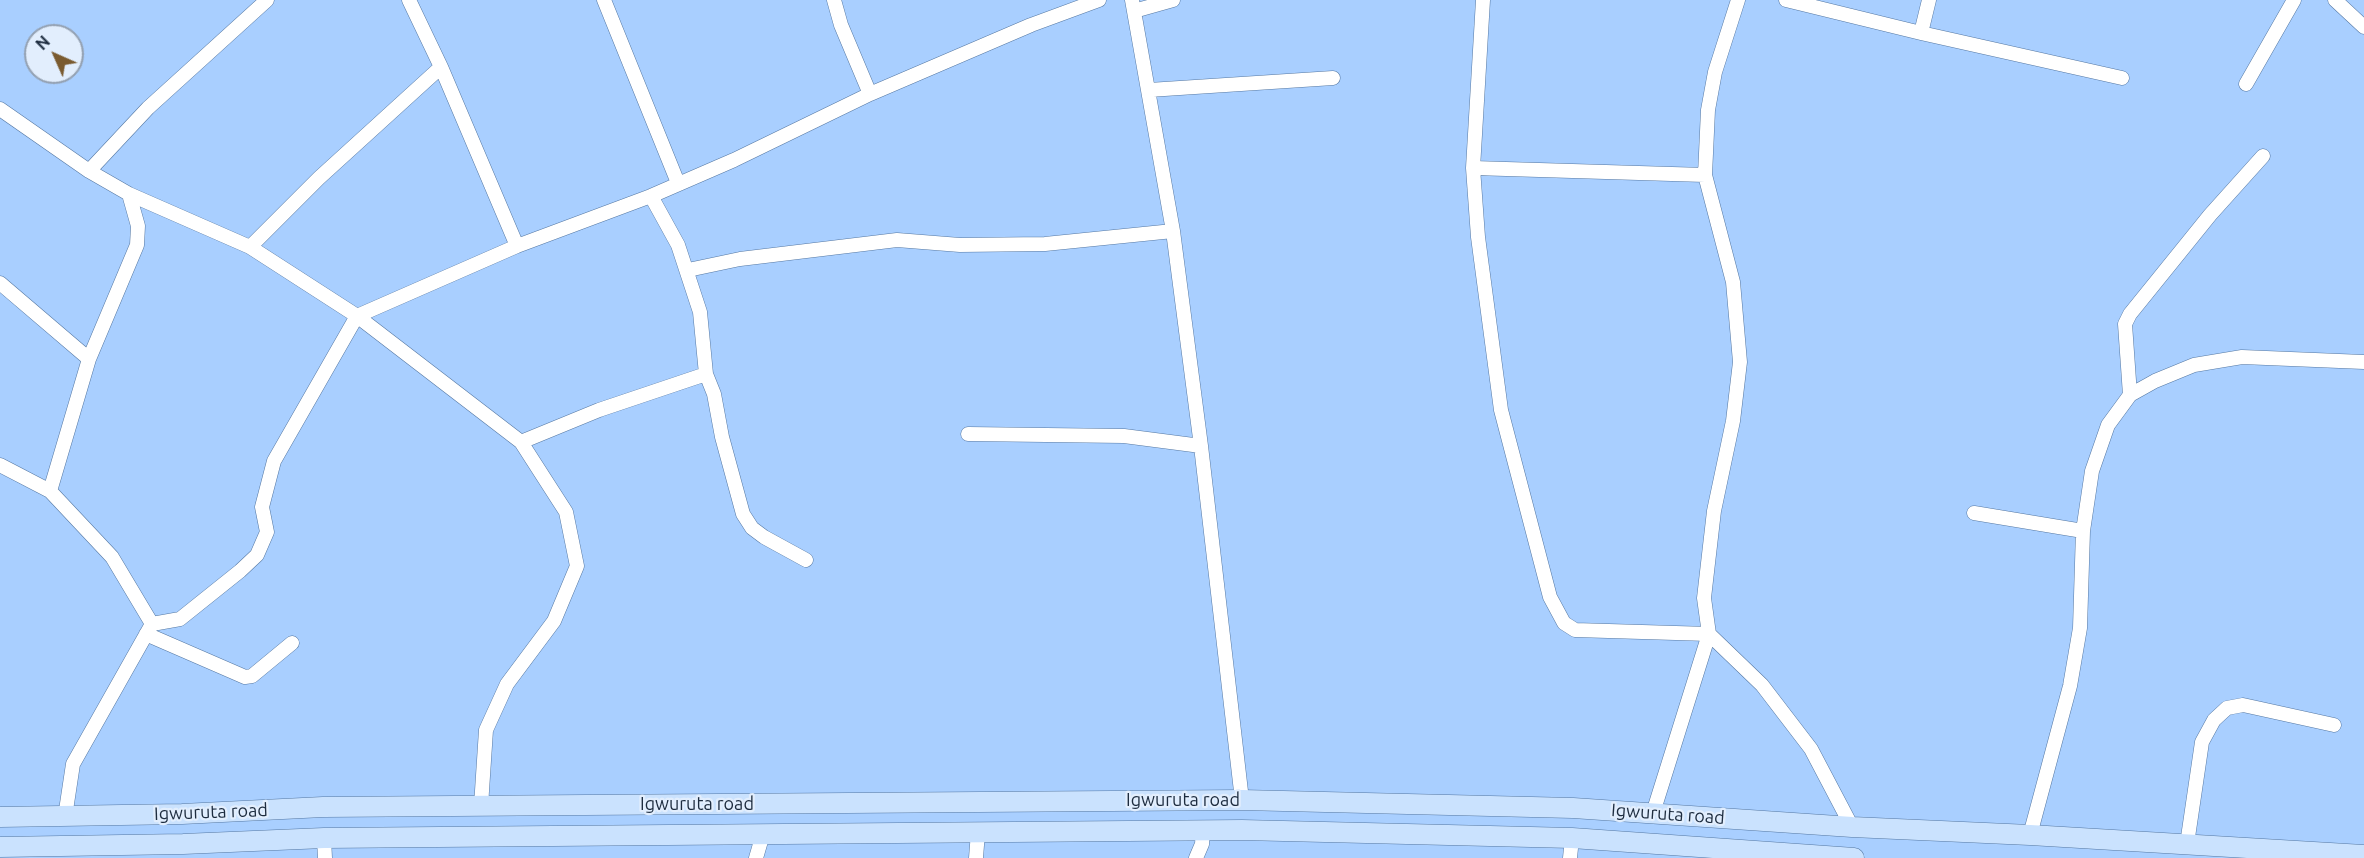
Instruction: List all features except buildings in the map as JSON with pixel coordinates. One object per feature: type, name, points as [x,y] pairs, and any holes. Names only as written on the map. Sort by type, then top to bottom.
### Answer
[{"type":"main road","name":"Igwuruta road","points":[[0,817],[65,817],[323,807],[1242,800],[1574,808],[1852,828],[2030,835],[2364,855]]},
{"type":"main road","name":"Igwuruta road","points":[[0,848],[185,851],[324,838],[1203,830],[1572,838],[1854,858]]},
{"type":"street","points":[[89,171],[148,108],[267,0]]},
{"type":"street","points":[[409,0],[441,67],[517,246]]},
{"type":"street","points":[[604,0],[678,183]]},
{"type":"street","points":[[834,0],[840,25],[870,94]]},
{"type":"street","points":[[65,817],[73,764],[149,629],[180,619],[257,555],[267,532],[262,507],[274,461],[357,316],[517,246],[651,196],[734,160],[870,94],[1031,25],[1099,0]]},
{"type":"street","points":[[1173,0],[1133,6],[1173,231],[1201,446],[1242,800]]},
{"type":"street","points":[[1483,0],[1473,168],[1478,237],[1489,305],[1501,410],[1550,597],[1564,623],[1575,630],[1710,634],[1762,685],[1811,749],[1852,828]]},
{"type":"street","points":[[1653,813],[1710,634],[1704,598],[1714,511],[1733,421],[1740,362],[1732,282],[1705,175],[1708,110],[1713,82],[1738,0]]},
{"type":"street","points":[[1786,0],[2122,78]]},
{"type":"street","points":[[1921,33],[1929,0]]},
{"type":"street","points":[[2246,84],[2294,0]]},
{"type":"street","points":[[2335,0],[2364,27]]},
{"type":"street","points":[[250,247],[319,178],[441,67]]},
{"type":"street","points":[[1149,90],[1333,78]]},
{"type":"street","points":[[0,109],[89,171],[129,194],[250,247],[357,316],[521,442],[566,512],[577,566],[554,621],[507,684],[486,730],[480,806]]},
{"type":"street","points":[[2130,395],[2125,324],[2130,314],[2210,215],[2263,156]]},
{"type":"street","points":[[1473,168],[1705,175]]},
{"type":"street","points":[[50,491],[89,359],[137,245],[138,226],[129,194]]},
{"type":"street","points":[[651,196],[678,245],[688,270],[700,312],[706,374],[714,394],[722,437],[743,514],[752,528],[764,537],[806,560]]},
{"type":"street","points":[[688,270],[740,259],[897,240],[960,245],[1045,244],[1173,231]]},
{"type":"street","points":[[0,283],[89,359]]},
{"type":"street","points":[[2030,835],[2070,686],[2080,628],[2083,531],[2092,471],[2108,425],[2130,395],[2194,364],[2242,357],[2364,362]]},
{"type":"street","points":[[521,442],[599,411],[706,374]]},
{"type":"street","points":[[968,434],[1124,436],[1201,446]]},
{"type":"street","points":[[0,465],[50,491],[112,557],[149,629],[245,677],[252,676],[292,643]]},
{"type":"street","points":[[1974,513],[2083,531]]},
{"type":"street","points":[[2187,844],[2202,742],[2214,720],[2227,708],[2243,705],[2334,725]]},
{"type":"street","points":[[1196,858],[1202,844],[1203,830]]},
{"type":"street","points":[[976,858],[978,832]]},
{"type":"street","points":[[756,858],[763,834]]},
{"type":"street","points":[[324,838],[325,858]]},
{"type":"street","points":[[1570,858],[1572,838]]}]
